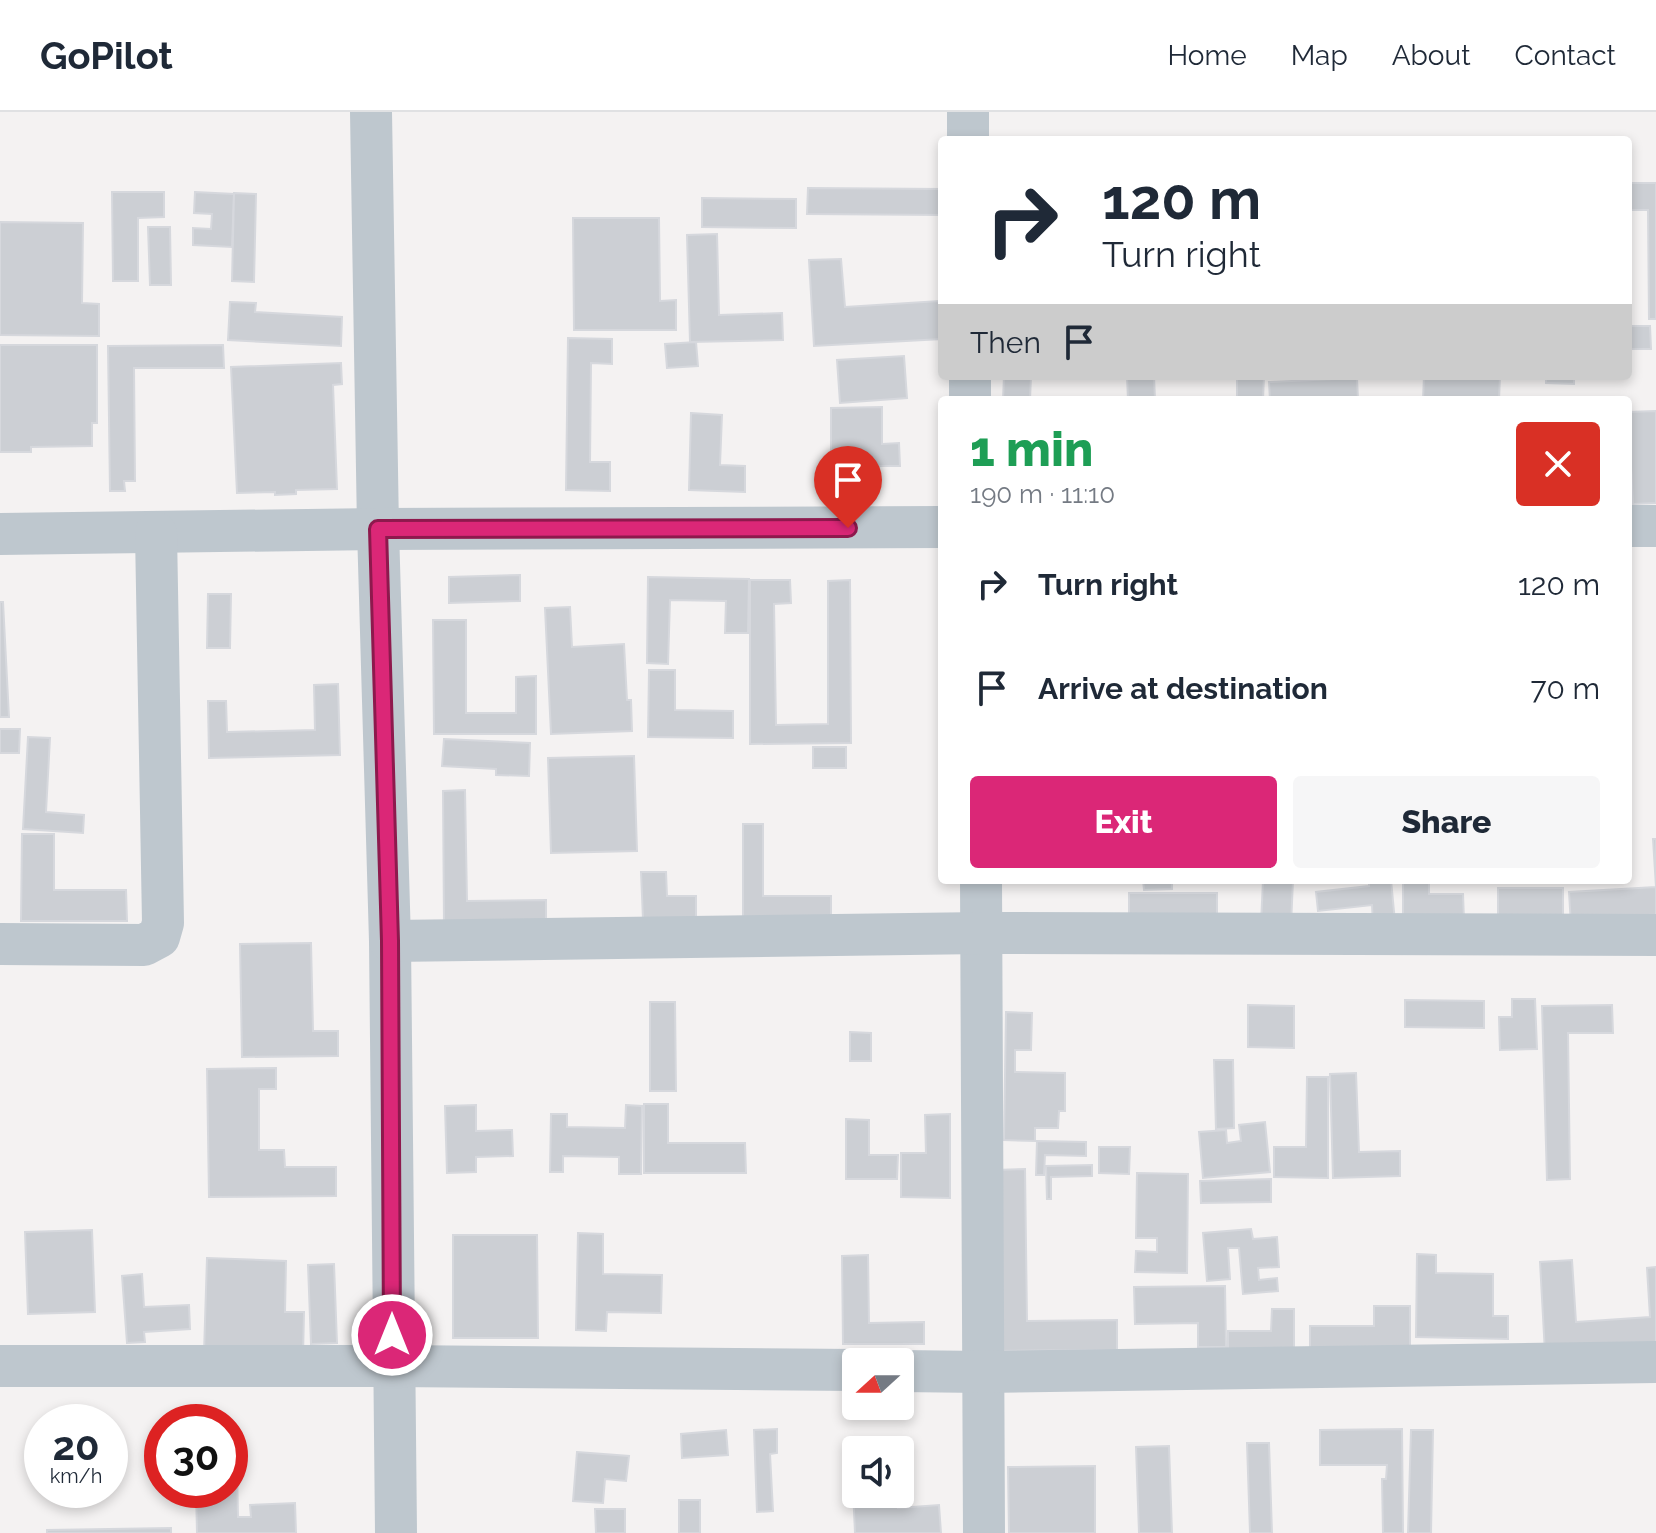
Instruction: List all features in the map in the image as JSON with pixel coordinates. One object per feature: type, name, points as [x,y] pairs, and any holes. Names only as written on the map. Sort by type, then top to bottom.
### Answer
[{"type":"street","points":[[371,112],[378,529],[390,941],[396,1533]]},
{"type":"street","points":[[968,112],[968,136]]},
{"type":"street","points":[[1632,526],[1656,526]]},
{"type":"street","points":[[0,534],[938,527]]},
{"type":"street","points":[[0,944],[144,945],[159,937],[163,923],[156,533]]},
{"type":"street","points":[[981,884],[984,1533]]},
{"type":"street","points":[[390,941],[983,933],[1656,935]]},
{"type":"street","points":[[914,1371],[1656,1362]]},
{"type":"street","points":[[0,1366],[842,1370]]},
{"type":"building","points":[[1632,183],[1656,183],[1656,319],[1649,319],[1648,210],[1632,210]]},
{"type":"building","points":[[808,188],[938,189],[938,215],[807,214]]},
{"type":"building","points":[[112,192],[164,192],[164,217],[138,218],[138,281],[113,281]]},
{"type":"building","points":[[195,192],[234,194],[232,247],[193,245],[193,228],[211,229],[212,214],[194,213]]},
{"type":"building","points":[[234,193],[256,194],[254,282],[232,281]]},
{"type":"building","points":[[702,198],[796,199],[796,228],[702,227]]},
{"type":"building","points":[[573,218],[659,218],[660,301],[676,300],[676,330],[574,330]]},
{"type":"building","points":[[0,222],[83,223],[82,303],[99,304],[99,336],[0,335]]},
{"type":"building","points":[[148,227],[170,227],[171,285],[150,285]]},
{"type":"building","points":[[717,234],[719,315],[782,313],[783,340],[690,342],[687,235]]},
{"type":"building","points":[[841,259],[845,307],[938,301],[938,339],[814,346],[809,260]]},
{"type":"building","points":[[230,302],[256,303],[255,312],[342,317],[341,346],[228,340]]},
{"type":"building","points":[[1632,326],[1650,326],[1651,349],[1632,349]]},
{"type":"building","points":[[568,338],[612,339],[612,364],[591,363],[590,462],[610,462],[610,491],[566,490]]},
{"type":"building","points":[[696,342],[698,366],[667,368],[665,344]]},
{"type":"building","points":[[0,345],[97,345],[97,423],[92,423],[92,446],[31,447],[31,452],[0,452]]},
{"type":"building","points":[[223,345],[224,368],[134,368],[135,481],[124,481],[125,491],[110,491],[108,346]]},
{"type":"building","points":[[904,356],[907,398],[840,403],[837,360]]},
{"type":"building","points":[[341,363],[342,384],[333,385],[337,489],[296,490],[296,494],[275,495],[275,492],[237,493],[231,367]]},
{"type":"building","points":[[1004,380],[1031,380],[1030,396],[1003,396]]},
{"type":"building","points":[[1127,380],[1154,380],[1155,396],[1128,396]]},
{"type":"building","points":[[1237,380],[1264,380],[1263,396],[1237,396]]},
{"type":"building","points":[[1357,380],[1358,396],[1270,396],[1269,382]]},
{"type":"building","points":[[1424,380],[1500,380],[1499,396],[1423,396]]},
{"type":"building","points":[[1546,380],[1574,380],[1574,384],[1546,383]]},
{"type":"building","points":[[882,407],[882,444],[899,443],[900,466],[831,466],[831,408]]},
{"type":"building","points":[[1656,411],[1656,503],[1633,504],[1632,412]]},
{"type":"building","points":[[691,413],[722,415],[720,465],[745,466],[745,492],[689,490]]},
{"type":"building","points":[[520,575],[520,601],[449,603],[449,577]]},
{"type":"building","points":[[648,577],[749,579],[748,633],[725,633],[726,601],[670,600],[668,664],[647,663]]},
{"type":"building","points":[[750,580],[790,580],[791,603],[774,604],[776,725],[828,724],[828,581],[850,580],[851,743],[750,744]]},
{"type":"building","points":[[208,594],[231,594],[230,648],[207,648]]},
{"type":"building","points":[[0,602],[3,602],[9,717],[0,717]]},
{"type":"building","points":[[570,607],[572,647],[624,644],[632,731],[551,734],[545,608]]},
{"type":"building","points":[[433,620],[466,620],[466,713],[516,713],[516,677],[536,676],[536,734],[434,734]]},
{"type":"building","points":[[649,670],[675,670],[675,710],[733,711],[733,738],[648,737]]},
{"type":"building","points":[[338,684],[340,755],[209,758],[208,701],[226,701],[227,732],[315,730],[314,685]]},
{"type":"building","points":[[0,729],[20,729],[19,753],[0,753]]},
{"type":"building","points":[[28,737],[50,738],[46,812],[84,815],[83,833],[23,829]]},
{"type":"building","points":[[444,739],[530,743],[529,776],[496,775],[496,769],[442,766]]},
{"type":"building","points":[[813,747],[846,747],[846,768],[813,768]]},
{"type":"building","points":[[634,756],[637,851],[551,853],[548,758]]},
{"type":"building","points":[[465,790],[467,901],[546,900],[546,922],[444,923],[443,791]]},
{"type":"building","points":[[743,824],[763,824],[763,896],[831,896],[831,919],[743,918]]},
{"type":"building","points":[[22,834],[54,834],[54,890],[126,890],[127,921],[21,921]]},
{"type":"building","points":[[1653,839],[1656,839],[1656,887]]},
{"type":"building","points":[[641,872],[666,872],[667,896],[696,896],[696,919],[643,919]]},
{"type":"building","points":[[1143,884],[1172,884],[1172,889],[1144,890]]},
{"type":"building","points":[[1263,884],[1293,884],[1291,925],[1261,924]]},
{"type":"building","points":[[1391,884],[1395,922],[1373,924],[1372,905],[1318,911],[1316,892]]},
{"type":"building","points":[[1403,884],[1429,884],[1429,894],[1463,894],[1464,920],[1403,921]]},
{"type":"building","points":[[1656,887],[1656,920],[1571,925],[1569,892]]},
{"type":"building","points":[[1498,888],[1563,888],[1563,920],[1498,920]]},
{"type":"building","points":[[1129,893],[1217,893],[1217,920],[1129,919]]},
{"type":"building","points":[[311,943],[313,1031],[338,1031],[338,1056],[242,1057],[240,944]]},
{"type":"building","points":[[1512,999],[1535,999],[1537,1049],[1500,1050],[1499,1017],[1512,1017]]},
{"type":"building","points":[[1405,1000],[1484,1001],[1484,1028],[1405,1027]]},
{"type":"building","points":[[650,1002],[675,1002],[676,1091],[650,1091]]},
{"type":"building","points":[[1248,1005],[1294,1006],[1294,1048],[1248,1047]]},
{"type":"building","points":[[1612,1005],[1613,1033],[1568,1033],[1570,1179],[1547,1180],[1542,1006]]},
{"type":"building","points":[[1006,1012],[1032,1013],[1031,1050],[1015,1050],[1015,1072],[1065,1073],[1065,1111],[1059,1111],[1058,1128],[1035,1128],[1035,1141],[1004,1140]]},
{"type":"building","points":[[850,1032],[871,1033],[871,1061],[850,1061]]},
{"type":"building","points":[[1214,1060],[1233,1060],[1234,1128],[1216,1129]]},
{"type":"building","points":[[276,1068],[276,1089],[259,1089],[259,1150],[284,1150],[285,1167],[336,1167],[336,1196],[209,1197],[207,1069]]},
{"type":"building","points":[[1356,1073],[1359,1152],[1400,1151],[1400,1176],[1333,1178],[1330,1074]]},
{"type":"building","points":[[1307,1077],[1328,1077],[1328,1178],[1274,1177],[1274,1147],[1306,1147]]},
{"type":"building","points":[[644,1104],[668,1104],[668,1143],[745,1143],[746,1173],[644,1173]]},
{"type":"building","points":[[476,1105],[476,1131],[512,1130],[513,1156],[476,1157],[476,1172],[447,1173],[445,1106]]},
{"type":"building","points":[[626,1105],[642,1106],[641,1174],[619,1174],[619,1157],[563,1156],[563,1172],[550,1172],[551,1114],[567,1114],[567,1127],[625,1128]]},
{"type":"building","points":[[950,1114],[950,1198],[901,1197],[901,1153],[926,1153],[925,1115]]},
{"type":"building","points":[[846,1119],[869,1120],[869,1155],[898,1155],[897,1179],[846,1179]]},
{"type":"building","points":[[1265,1122],[1270,1172],[1203,1178],[1199,1132],[1226,1130],[1227,1143],[1241,1141],[1239,1125]]},
{"type":"building","points":[[1037,1141],[1086,1142],[1086,1156],[1045,1155],[1044,1175],[1036,1175]]},
{"type":"building","points":[[1099,1147],[1130,1147],[1129,1174],[1099,1173]]},
{"type":"building","points":[[1092,1165],[1092,1176],[1051,1177],[1051,1199],[1047,1199],[1046,1166]]},
{"type":"building","points":[[1025,1169],[1027,1321],[1117,1320],[1117,1350],[997,1351],[995,1170]]},
{"type":"building","points":[[1137,1173],[1188,1174],[1187,1273],[1135,1272],[1136,1251],[1157,1252],[1157,1238],[1136,1238]]},
{"type":"building","points":[[1271,1179],[1271,1202],[1201,1203],[1200,1181]]},
{"type":"building","points":[[1251,1229],[1253,1239],[1277,1237],[1279,1267],[1258,1268],[1259,1280],[1277,1278],[1278,1291],[1243,1294],[1239,1248],[1228,1248],[1230,1279],[1207,1281],[1203,1233]]},
{"type":"building","points":[[92,1230],[95,1312],[28,1314],[25,1232]]},
{"type":"building","points":[[578,1233],[603,1234],[603,1274],[662,1275],[661,1313],[607,1312],[606,1331],[576,1330]]},
{"type":"building","points":[[453,1235],[537,1235],[538,1338],[453,1338]]},
{"type":"building","points":[[1417,1254],[1436,1255],[1436,1273],[1493,1274],[1493,1316],[1508,1316],[1508,1339],[1416,1337]]},
{"type":"building","points":[[868,1255],[869,1323],[924,1322],[924,1344],[843,1344],[842,1256]]},
{"type":"building","points":[[207,1258],[286,1261],[285,1312],[304,1312],[303,1356],[204,1353]]},
{"type":"building","points":[[1572,1260],[1576,1322],[1650,1317],[1647,1268],[1656,1267],[1656,1347],[1545,1353],[1540,1262]]},
{"type":"building","points":[[334,1264],[337,1343],[311,1344],[308,1265]]},
{"type":"building","points":[[142,1274],[144,1307],[189,1305],[190,1329],[144,1332],[145,1342],[127,1343],[122,1276]]},
{"type":"building","points":[[1225,1286],[1226,1347],[1198,1347],[1198,1323],[1135,1324],[1134,1287]]},
{"type":"building","points":[[1374,1306],[1410,1306],[1410,1350],[1310,1349],[1310,1326],[1374,1326]]},
{"type":"building","points":[[1272,1309],[1294,1309],[1294,1352],[1228,1352],[1228,1331],[1271,1331]]},
{"type":"building","points":[[777,1429],[777,1453],[770,1454],[773,1511],[757,1512],[754,1430]]},
{"type":"building","points":[[1402,1429],[1403,1533],[1383,1533],[1382,1479],[1386,1479],[1387,1465],[1320,1465],[1320,1430]]},
{"type":"building","points":[[726,1430],[728,1455],[682,1458],[681,1434]]},
{"type":"building","points":[[1411,1430],[1433,1430],[1431,1533],[1408,1533]]},
{"type":"building","points":[[1247,1443],[1269,1443],[1272,1533],[1250,1533]]},
{"type":"building","points":[[1169,1446],[1172,1533],[1139,1533],[1136,1447]]},
{"type":"building","points":[[577,1452],[629,1456],[626,1481],[605,1479],[603,1503],[573,1501]]},
{"type":"building","points":[[1095,1466],[1095,1533],[1009,1533],[1008,1467]]},
{"type":"building","points":[[679,1500],[700,1500],[700,1533],[679,1533]]},
{"type":"building","points":[[295,1503],[296,1533],[197,1533],[196,1508],[238,1508],[238,1517],[251,1517],[250,1505]]},
{"type":"building","points":[[939,1505],[941,1533],[855,1533],[854,1508]]},
{"type":"building","points":[[595,1509],[625,1509],[625,1533],[596,1533]]},
{"type":"building","points":[[171,1528],[171,1533],[47,1533],[47,1530]]},
{"type":"route","points":[[392,1335],[390,941],[378,529],[848,528]]}]
